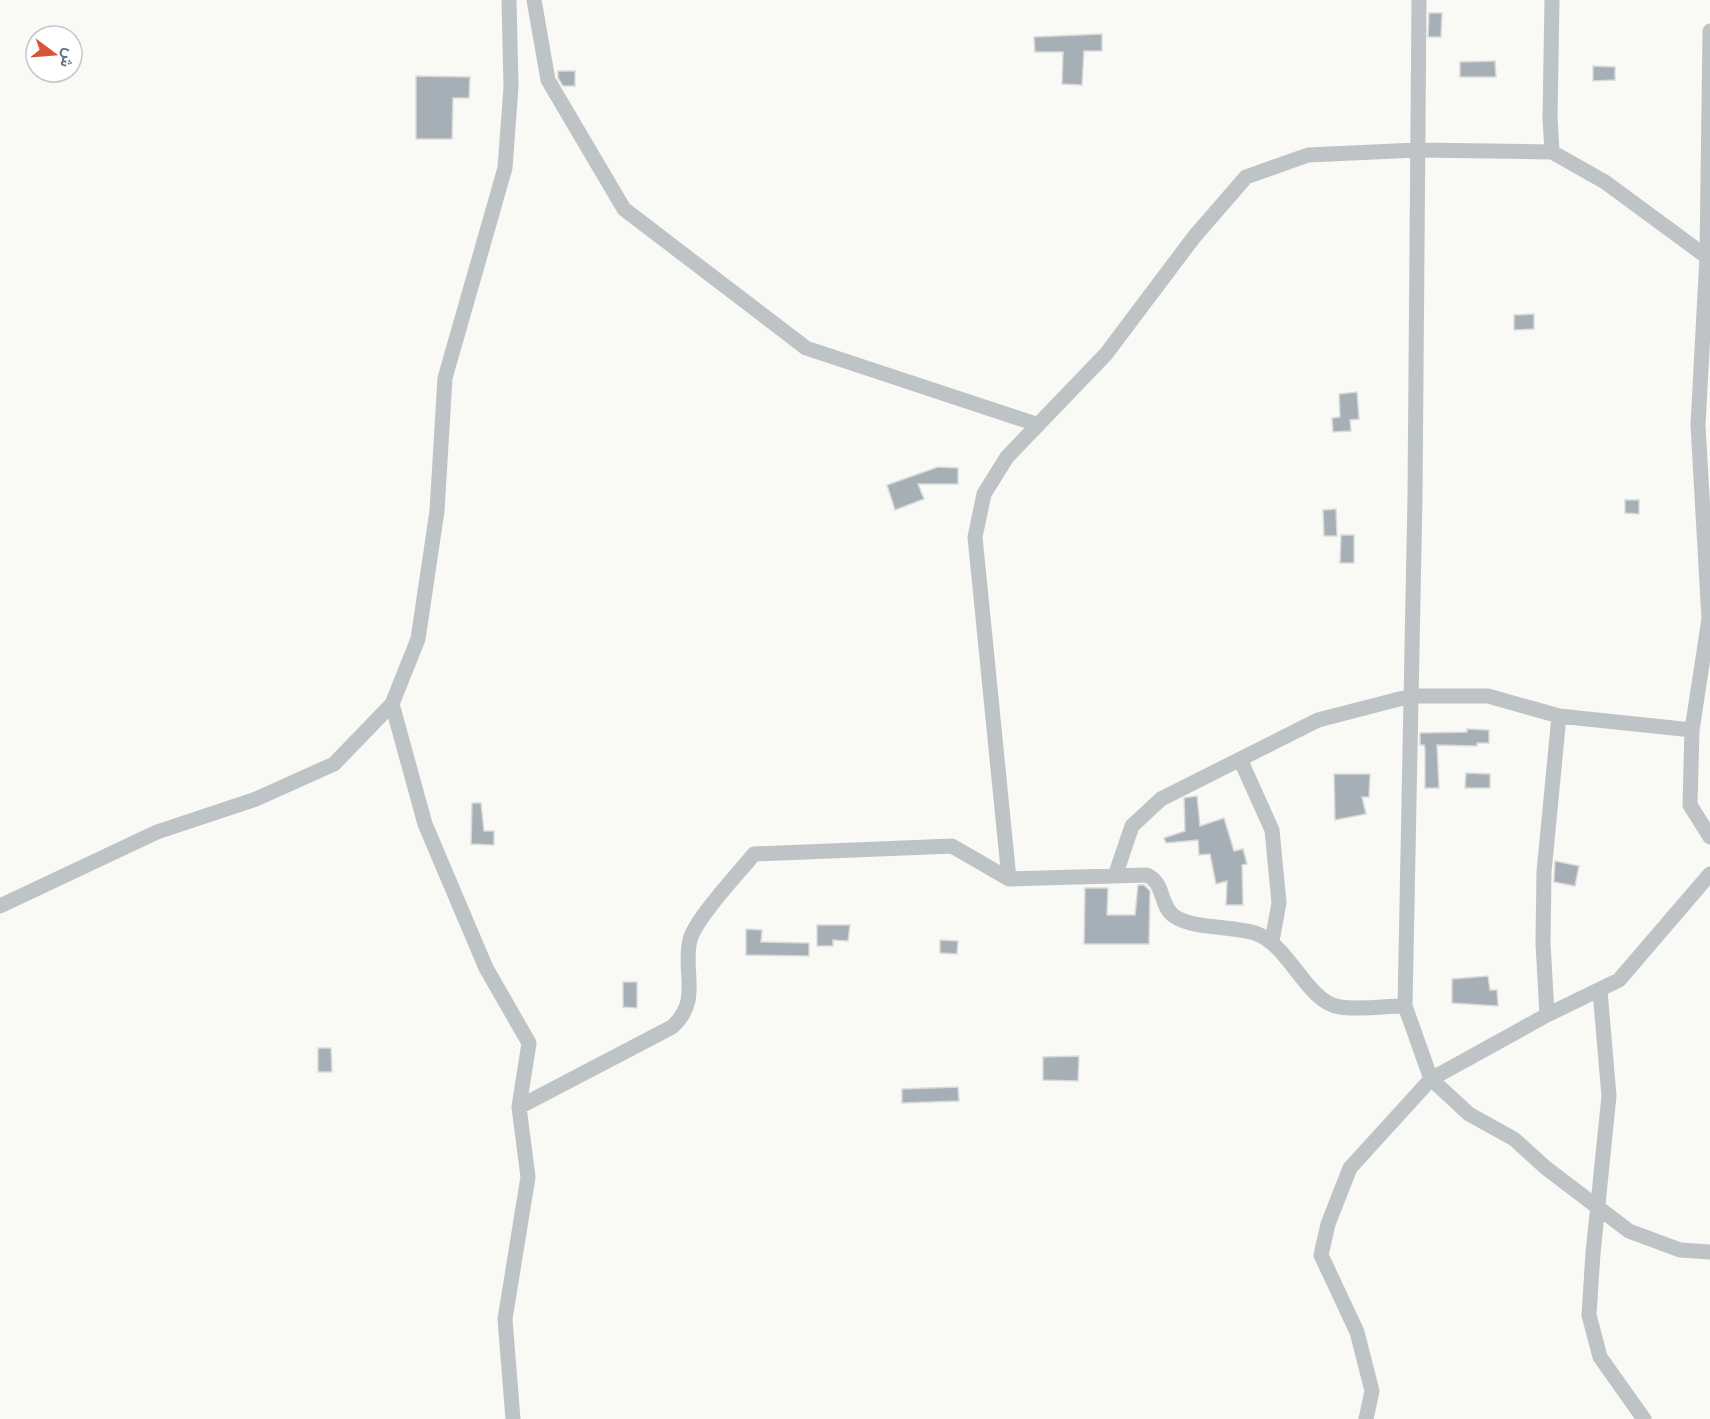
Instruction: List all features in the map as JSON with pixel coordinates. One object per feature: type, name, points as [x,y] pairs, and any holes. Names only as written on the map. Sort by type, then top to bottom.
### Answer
[{"type":"street","points":[[0,906],[157,832],[256,799],[334,764],[392,704],[418,639],[437,511],[445,378],[505,168],[511,87],[509,0]]},
{"type":"street","points":[[534,0],[548,80],[624,209],[806,348],[1036,424]]},
{"type":"street","points":[[1419,0],[1405,1005],[1431,1079],[1469,1114],[1514,1138],[1598,1209],[1629,1232],[1680,1250],[1710,1252]]},
{"type":"street","points":[[1552,0],[1550,117],[1552,152]]},
{"type":"street","points":[[1710,31],[1708,288],[1698,425],[1709,619],[1692,730],[1690,805],[1710,837]]},
{"type":"street","points":[[1009,879],[975,537],[984,494],[1007,458],[1036,424],[1106,354],[1194,237],[1246,177],[1308,155],[1417,150],[1552,152],[1605,182],[1707,257]]},
{"type":"street","points":[[1115,876],[1132,826],[1161,799],[1318,720],[1411,696],[1488,696],[1559,716],[1692,730]]},
{"type":"street","points":[[392,704],[425,824],[486,968],[529,1043],[519,1107],[528,1177],[505,1319],[513,1419]]},
{"type":"street","points":[[1547,1015],[1543,943],[1544,872],[1559,716]]},
{"type":"street","points":[[1240,759],[1272,830],[1279,903],[1272,941]]},
{"type":"street","points":[[519,1107],[672,1027],[681,1019],[688,1008],[690,939],[703,914],[754,854],[952,846],[1009,879],[1140,874],[1152,877],[1159,884],[1165,904],[1175,917],[1255,933],[1272,941],[1323,999],[1338,1007],[1405,1005]]},
{"type":"street","points":[[1366,1419],[1372,1391],[1357,1332],[1321,1255],[1328,1224],[1350,1168],[1431,1079],[1547,1015],[1600,991],[1618,980],[1710,874]]},
{"type":"street","points":[[1600,991],[1609,1096],[1589,1316],[1600,1357],[1644,1419]]},
{"type":"building","points":[[1429,13],[1442,13],[1441,37],[1428,37]]},
{"type":"building","points":[[1102,34],[1102,51],[1084,51],[1082,85],[1062,84],[1063,52],[1035,52],[1034,37]]},
{"type":"building","points":[[1495,61],[1496,77],[1460,77],[1460,62]]},
{"type":"building","points":[[1593,66],[1615,67],[1615,80],[1593,81]]},
{"type":"building","points":[[558,71],[575,71],[575,86],[563,86],[558,78]]},
{"type":"building","points":[[416,76],[470,77],[469,98],[453,98],[452,139],[416,139]]},
{"type":"building","points":[[1534,314],[1534,329],[1514,330],[1514,315]]},
{"type":"building","points":[[1357,392],[1359,419],[1350,420],[1351,431],[1333,432],[1332,418],[1340,417],[1339,394]]},
{"type":"building","points":[[938,467],[958,468],[958,484],[918,484],[924,499],[895,510],[887,485]]},
{"type":"building","points":[[1625,500],[1639,500],[1639,514],[1625,513]]},
{"type":"building","points":[[1336,509],[1337,536],[1324,536],[1323,510]]},
{"type":"building","points":[[1341,535],[1354,535],[1354,563],[1340,563]]},
{"type":"building","points":[[1467,729],[1489,730],[1489,743],[1477,743],[1477,746],[1437,745],[1439,788],[1425,788],[1425,749],[1424,745],[1420,745],[1420,733],[1467,732]]},
{"type":"building","points":[[1466,773],[1490,774],[1490,788],[1465,788]]},
{"type":"building","points":[[1334,774],[1370,774],[1369,797],[1362,797],[1366,814],[1335,820]]},
{"type":"building","points":[[1197,796],[1200,826],[1224,818],[1234,851],[1243,849],[1247,864],[1242,865],[1243,905],[1226,905],[1227,881],[1216,884],[1210,854],[1199,855],[1198,840],[1166,843],[1164,838],[1185,831],[1184,798]]},
{"type":"building","points":[[472,803],[481,803],[484,831],[494,831],[494,845],[471,844]]},
{"type":"building","points":[[1555,861],[1579,866],[1575,886],[1554,882]]},
{"type":"building","points":[[1138,885],[1144,885],[1150,891],[1149,944],[1084,944],[1085,888],[1108,888],[1107,915],[1135,915]]},
{"type":"building","points":[[817,925],[850,925],[848,941],[833,940],[833,946],[817,946]]},
{"type":"building","points":[[746,929],[762,930],[761,942],[809,943],[809,956],[746,955]]},
{"type":"building","points":[[940,940],[958,941],[957,954],[940,953]]},
{"type":"building","points":[[1488,976],[1490,990],[1497,990],[1498,1006],[1452,1003],[1452,979]]},
{"type":"building","points":[[623,982],[637,982],[637,1008],[623,1007]]},
{"type":"building","points":[[318,1048],[331,1048],[332,1072],[318,1072]]},
{"type":"building","points":[[1079,1056],[1078,1081],[1043,1080],[1043,1057]]},
{"type":"building","points":[[958,1087],[959,1101],[902,1103],[902,1089]]}]
